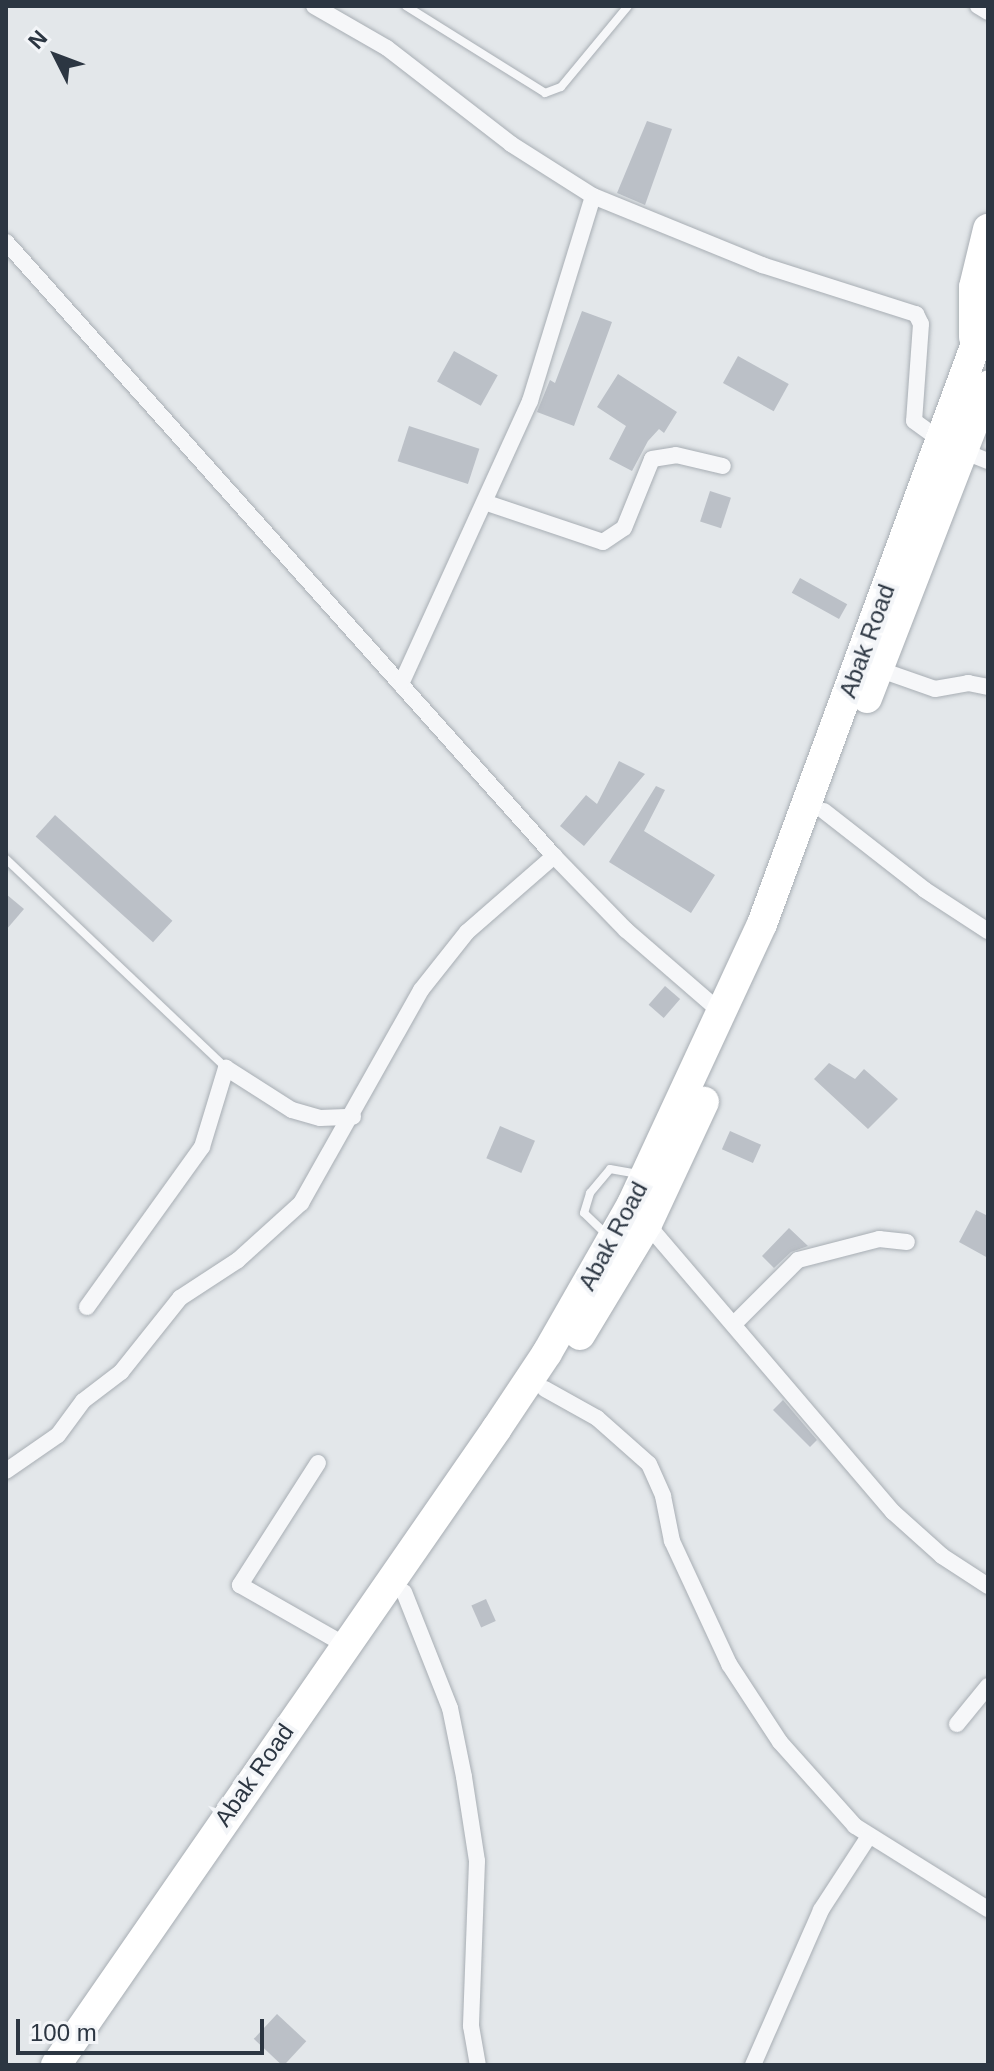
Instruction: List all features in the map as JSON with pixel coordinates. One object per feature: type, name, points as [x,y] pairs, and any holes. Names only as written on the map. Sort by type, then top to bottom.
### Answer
[{"type":"highway","points":[[975,346],[971,314],[988,229]]},
{"type":"highway","name":"Abak Road","points":[[79,2065],[547,1353],[646,1177],[723,1014],[964,451],[975,346],[988,311]]},
{"type":"highway","name":"Abak Road","points":[[56,2065],[352,1650],[404,1592],[545,1389],[647,1224],[761,976],[988,386]]},
{"type":"street","points":[[314,6],[387,48],[511,144],[593,196],[735,256],[916,314],[921,324],[914,421],[964,451]]},
{"type":"street","points":[[978,6],[988,12]]},
{"type":"street","points":[[401,684],[487,503],[530,401],[593,196]]},
{"type":"street","points":[[6,242],[554,856],[626,930],[723,1014]]},
{"type":"street","points":[[487,503],[603,542],[624,528],[652,459],[676,455],[723,466]]},
{"type":"street","points":[[878,669],[935,689],[968,683],[988,687]]},
{"type":"street","points":[[824,811],[925,890],[988,931]]},
{"type":"street","points":[[6,1471],[58,1435],[83,1401],[121,1372],[180,1298],[275,1230],[301,1203],[353,1117],[376,1065],[421,990],[467,932],[554,856]]},
{"type":"street","points":[[87,1307],[202,1147],[226,1068],[292,1110],[320,1118],[353,1117]]},
{"type":"street","points":[[647,1224],[735,1323],[893,1512],[942,1556],[988,1586]]},
{"type":"street","points":[[735,1323],[798,1260],[879,1239],[907,1242]]},
{"type":"street","points":[[545,1389],[597,1418],[649,1464],[663,1496],[672,1541],[729,1664],[780,1742],[869,1836],[988,1909]]},
{"type":"street","points":[[318,1463],[240,1585],[352,1650]]},
{"type":"street","points":[[404,1592],[450,1708],[477,1861],[471,2026],[478,2065]]},
{"type":"street","points":[[957,1724],[988,1686]]},
{"type":"street","points":[[753,2065],[821,1910],[869,1836]]},
{"type":"lane","points":[[406,6],[545,93],[561,87],[628,6]]},
{"type":"lane","points":[[6,859],[226,1068]]},
{"type":"lane","points":[[613,1240],[584,1213],[590,1193],[615,1168],[646,1177]]},
{"type":"building","points":[[647,121],[672,129],[645,205],[617,193]]},
{"type":"building","points":[[582,311],[612,322],[574,426],[537,412],[550,380],[555,383]]},
{"type":"building","points":[[454,351],[498,375],[481,406],[437,382]]},
{"type":"building","points":[[738,356],[789,384],[774,411],[723,383]]},
{"type":"building","points":[[618,374],[677,412],[664,433],[659,429],[648,441],[632,471],[609,459],[626,426],[597,407]]},
{"type":"building","points":[[409,426],[479,449],[468,484],[398,461]]},
{"type":"building","points":[[710,491],[731,498],[721,528],[700,521]]},
{"type":"building","points":[[800,578],[847,604],[839,619],[792,593]]},
{"type":"building","points":[[619,761],[645,774],[584,846],[560,826],[586,795],[597,804]]},
{"type":"building","points":[[656,786],[665,790],[644,831],[715,875],[691,913],[609,862]]},
{"type":"building","points":[[55,815],[172,921],[153,942],[36,837]]},
{"type":"building","points":[[6,894],[24,909],[6,930]]},
{"type":"building","points":[[665,986],[680,999],[664,1018],[649,1005]]},
{"type":"building","points":[[829,1063],[855,1079],[864,1069],[898,1099],[868,1129],[814,1079]]},
{"type":"building","points":[[500,1126],[535,1141],[521,1173],[486,1158]]},
{"type":"building","points":[[730,1131],[761,1145],[753,1163],[722,1149]]},
{"type":"building","points":[[976,1210],[988,1216],[988,1258],[959,1242]]},
{"type":"building","points":[[789,1228],[808,1246],[791,1252],[774,1268],[762,1256]]},
{"type":"building","points":[[783,1400],[817,1440],[810,1447],[773,1410]]},
{"type":"building","points":[[486,1599],[496,1621],[481,1627],[471,1606]]},
{"type":"building","points":[[277,2014],[306,2041],[282,2065],[254,2039]]}]
